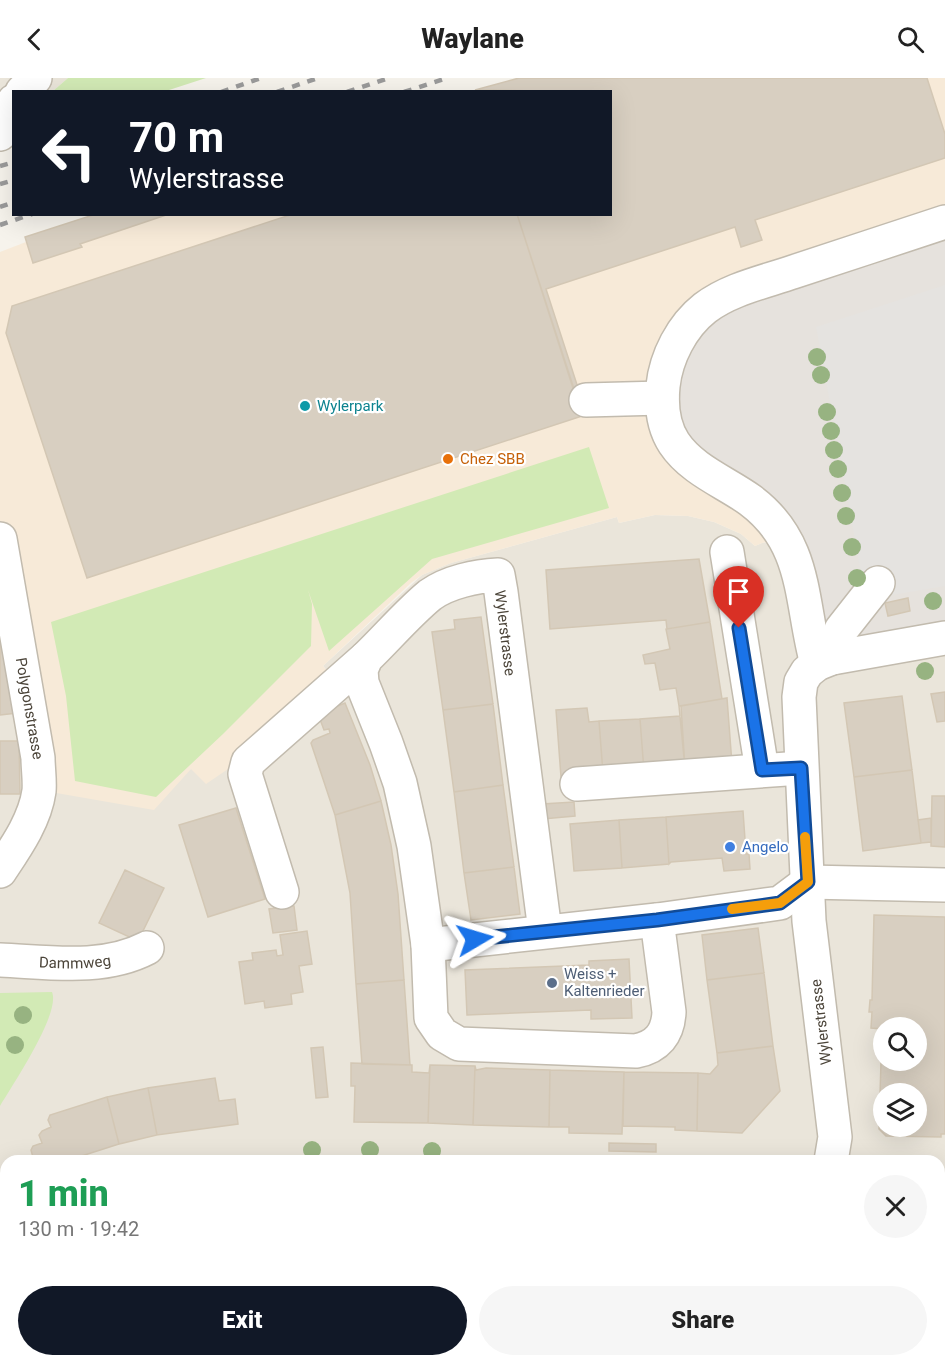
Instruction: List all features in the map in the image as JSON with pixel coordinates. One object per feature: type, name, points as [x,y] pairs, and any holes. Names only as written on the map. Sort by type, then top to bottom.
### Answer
[{"type":"street","points":[[24,90],[35,78]]},
{"type":"street","points":[[0,134],[3,121],[12,105]]},
{"type":"street","points":[[945,222],[753,285],[718,299],[699,313],[682,334],[668,363],[663,381],[662,398],[664,420],[670,437],[678,448],[700,468],[759,508],[786,538],[802,583],[811,643],[824,661],[945,638]]},
{"type":"street","points":[[586,400],[662,398]]},
{"type":"street","name":"Polygonstrasse","points":[[0,539],[38,758],[39,790],[33,814],[23,835],[0,871]]},
{"type":"street","points":[[727,552],[762,770]]},
{"type":"street","name":"Wylerstrasse","points":[[366,658],[431,594],[469,579],[498,575],[546,931]]},
{"type":"street","name":"Wylerstrasse","points":[[832,1155],[835,1137],[809,921],[800,688],[807,672],[824,661],[841,630],[878,583]]},
{"type":"street","points":[[282,892],[245,774],[248,762],[366,658]]},
{"type":"street","points":[[366,658],[361,670],[362,683],[386,743],[408,812],[428,945],[431,1018],[442,1034],[452,1042],[467,1045],[636,1051],[653,1045],[667,1028],[669,1021],[657,920]]},
{"type":"street","points":[[762,770],[802,775],[588,791],[762,770]]},
{"type":"street","points":[[428,945],[657,920],[780,903],[808,882],[945,885]]},
{"type":"street","name":"Dammweg","points":[[0,960],[72,964],[123,957],[147,948]]},
{"type":"shaded area","points":[[0,78],[68,78],[54,90],[12,90],[12,99],[0,142]]},
{"type":"shaded area","points":[[519,78],[945,78],[945,222],[786,538],[755,546],[741,534],[714,522],[688,516],[655,515],[619,523],[617,517],[451,563],[422,575],[411,583],[323,666],[330,674],[228,769],[206,784],[191,769],[154,810],[39,790],[0,539],[0,252],[93,216],[612,216],[612,90],[476,90]]},
{"type":"shaded area","points":[[945,222],[945,638],[832,658],[798,567],[670,437],[688,326]]},
{"type":"shaded area","points":[[945,285],[945,586],[874,598],[864,590],[816,327]]},
{"type":"shaded area","points":[[655,515],[688,516],[714,522],[741,534],[755,546],[786,538],[945,638],[945,1155],[0,1155],[0,539],[39,790],[65,793],[191,769],[228,769],[330,674],[323,666],[422,575],[451,563],[617,517],[619,523]]},
{"type":"green space","points":[[68,78],[206,78],[169,90],[54,90]]},
{"type":"green space","points":[[589,447],[609,508],[432,559],[329,651],[308,590],[312,604],[311,646],[156,797],[75,781],[66,696],[51,622]]},
{"type":"green space","points":[[52,992],[53,1002],[50,1016],[25,1066],[0,1106],[0,993]]},
{"type":"building","points":[[519,78],[927,78],[945,134],[945,158],[755,220],[762,240],[741,247],[735,227],[546,289],[580,394],[576,395],[518,216],[612,216],[612,90],[475,90]]},
{"type":"building","points":[[90,216],[163,216],[80,244],[82,247],[33,263],[25,237]]},
{"type":"building","name":"Wylerpark","points":[[287,216],[518,216],[582,416],[87,578],[6,333],[12,306]]},
{"type":"building","points":[[699,559],[710,622],[667,629],[666,620],[550,629],[546,570]]},
{"type":"building","points":[[908,598],[910,611],[888,616],[885,603]]},
{"type":"building","points":[[0,608],[17,713],[0,715]]},
{"type":"building","points":[[481,617],[493,704],[443,710],[432,632],[455,629],[454,620]]},
{"type":"building","points":[[710,622],[722,699],[679,706],[676,688],[660,690],[655,663],[645,664],[643,655],[670,649],[666,629]]},
{"type":"building","points":[[945,692],[945,721],[937,722],[931,694]]},
{"type":"building","points":[[902,696],[912,770],[854,777],[844,703]]},
{"type":"building","points":[[727,698],[732,764],[685,768],[681,706]]},
{"type":"building","points":[[345,703],[370,765],[381,801],[335,815],[311,743],[330,733],[329,729],[324,730],[318,714]]},
{"type":"building","points":[[493,704],[503,785],[454,792],[443,710]]},
{"type":"building","points":[[587,708],[589,722],[599,721],[603,773],[561,777],[556,710]]},
{"type":"building","points":[[680,716],[685,768],[644,771],[640,719]]},
{"type":"building","points":[[640,719],[644,771],[603,773],[599,721]]},
{"type":"building","points":[[0,741],[19,741],[20,794],[0,794]]},
{"type":"building","points":[[912,770],[921,843],[863,851],[854,777]]},
{"type":"building","points":[[503,785],[514,867],[464,873],[454,792]]},
{"type":"building","points":[[932,796],[945,796],[945,847],[931,846]]},
{"type":"building","points":[[381,801],[391,845],[398,894],[404,980],[356,984],[350,893],[335,815]]},
{"type":"building","points":[[574,802],[575,816],[543,819],[542,804]]},
{"type":"building","points":[[236,808],[265,899],[208,917],[179,825]]},
{"type":"building","points":[[743,811],[746,854],[749,854],[750,869],[724,871],[722,858],[669,864],[666,817]]},
{"type":"building","points":[[666,817],[669,864],[622,868],[619,820]]},
{"type":"building","points":[[931,818],[931,842],[921,843],[918,820]]},
{"type":"building","points":[[619,820],[622,868],[574,871],[570,824]]},
{"type":"building","points":[[514,867],[520,914],[471,920],[464,873]]},
{"type":"building","points":[[125,870],[164,888],[138,941],[99,923]]},
{"type":"building","points":[[294,906],[297,930],[273,933],[269,909]]},
{"type":"building","points":[[874,915],[945,917],[945,1134],[941,1134],[941,1137],[927,1137],[927,1083],[880,1083],[881,1071],[927,1071],[927,1017],[873,1017],[873,1028],[871,1028],[870,1000],[872,1000]]},
{"type":"building","points":[[758,928],[764,973],[707,980],[702,935]]},
{"type":"building","points":[[307,931],[312,964],[299,966],[303,992],[291,994],[292,1004],[265,1008],[264,1001],[245,1004],[239,962],[253,960],[252,953],[276,950],[277,956],[283,955],[280,935]]},
{"type":"building","points":[[629,959],[632,1018],[591,1019],[591,1010],[467,1015],[465,970],[589,965],[589,961]]},
{"type":"building","points":[[764,973],[773,1046],[717,1053],[707,980]]},
{"type":"building","points":[[404,980],[410,1065],[362,1064],[356,984]]},
{"type":"building","points":[[773,1046],[780,1091],[742,1133],[697,1131],[698,1073],[710,1074],[718,1065],[717,1053]]},
{"type":"building","points":[[323,1047],[328,1097],[316,1098],[311,1048]]},
{"type":"building","points":[[351,1063],[412,1065],[412,1072],[429,1073],[430,1065],[428,1123],[354,1122],[355,1086],[351,1086]]},
{"type":"building","points":[[430,1065],[475,1066],[473,1125],[428,1123]]},
{"type":"building","points":[[475,1066],[476,1070],[486,1068],[550,1070],[549,1127],[473,1125]]},
{"type":"building","points":[[550,1070],[624,1072],[622,1134],[569,1133],[569,1127],[549,1127]]},
{"type":"building","points":[[624,1072],[698,1073],[697,1131],[675,1130],[675,1127],[623,1126]]},
{"type":"building","points":[[215,1078],[219,1101],[235,1099],[238,1124],[157,1135],[148,1088]]},
{"type":"building","points":[[148,1088],[157,1135],[119,1144],[107,1097]]},
{"type":"building","points":[[107,1097],[119,1144],[85,1155],[32,1155],[33,1146],[42,1143],[39,1135],[51,1127],[48,1120],[50,1115]]},
{"type":"building","points":[[609,1143],[656,1144],[656,1152],[609,1151]]},
{"type":"railway","points":[[227,90],[261,78]]},
{"type":"railway","points":[[283,90],[318,78]]},
{"type":"railway","points":[[353,90],[389,78]]},
{"type":"railway","points":[[410,90],[447,78]]},
{"type":"railway","points":[[0,166],[12,163]]},
{"type":"railway","points":[[0,184],[12,181]]},
{"type":"railway","points":[[0,207],[12,203]]},
{"type":"railway","points":[[0,225],[26,216]]},
{"type":"slow traffic","points":[[732,909],[780,903],[808,882],[805,837]]},
{"type":"place","name":"Wylerpark","points":[[305,406]]},
{"type":"place","name":"Chez SBB","points":[[448,459]]},
{"type":"place","name":"Angelo","points":[[730,847]]},
{"type":"place","name":"Weiss + Kaltenrieder","points":[[552,983]]},
{"type":"route","points":[[475,939],[657,920],[780,903],[808,882],[801,768],[762,770],[739,628]]}]
